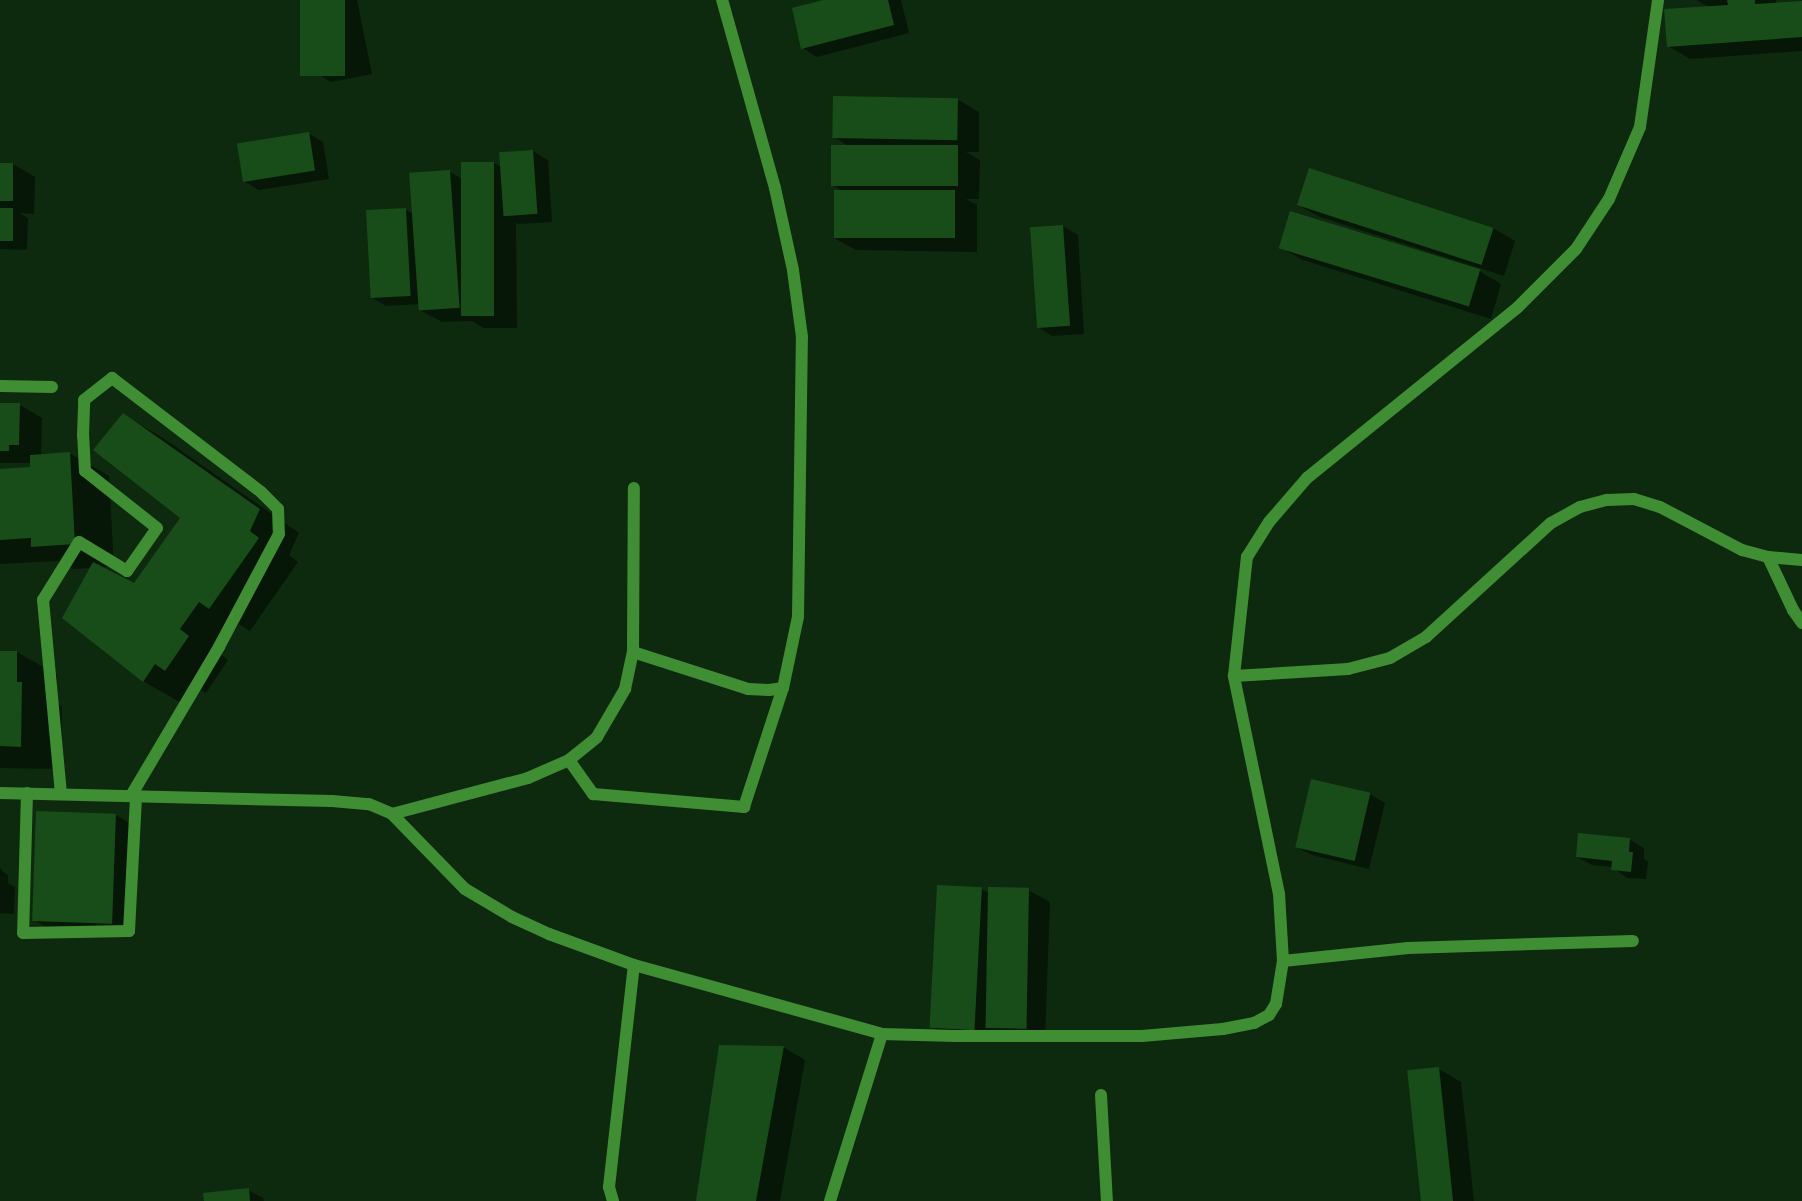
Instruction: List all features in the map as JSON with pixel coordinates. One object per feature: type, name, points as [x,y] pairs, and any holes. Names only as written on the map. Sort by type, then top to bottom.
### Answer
[{"type":"street","points":[[569,760],[593,794],[744,807],[783,688],[798,617],[802,337],[793,270],[775,188],[722,0]]},
{"type":"street","points":[[0,793],[332,801],[369,804],[392,814],[465,889],[512,917],[549,934],[634,965],[882,1034],[1142,1036],[1223,1029],[1254,1023],[1269,1015],[1276,1004],[1283,961],[1279,894],[1234,676],[1247,557],[1269,522],[1307,478],[1517,308],[1576,249],[1608,199],[1640,127],[1658,0]]},
{"type":"street","points":[[27,793],[22,933],[128,931],[134,796],[219,648],[279,534],[278,509],[261,492],[112,378],[84,400],[85,471],[157,528],[127,571],[80,542],[43,600],[61,794]]},
{"type":"street","points":[[0,386],[52,387]]},
{"type":"street","points":[[392,814],[528,778],[569,760],[597,737],[625,689],[633,652],[634,488]]},
{"type":"street","points":[[1234,676],[1348,669],[1390,658],[1426,637],[1551,523],[1580,507],[1608,500],[1634,499],[1660,507],[1742,550],[1768,557],[1802,560]]},
{"type":"street","points":[[1768,557],[1793,610],[1802,623]]},
{"type":"street","points":[[633,652],[748,689],[769,690],[783,688]]},
{"type":"street","points":[[1283,961],[1408,948],[1633,940]]},
{"type":"street","points":[[613,1201],[609,1187],[634,965]]},
{"type":"street","points":[[830,1201],[882,1034]]},
{"type":"street","points":[[1101,1095],[1107,1201]]},
{"type":"building","points":[[300,0],[345,0],[345,76],[300,76]]},
{"type":"building","points":[[823,0],[888,0],[894,25],[801,49],[792,8]]},
{"type":"building","points":[[1727,0],[1755,0],[1755,4],[1802,1],[1802,37],[1667,47],[1664,9],[1728,5]]},
{"type":"building","points":[[833,96],[958,98],[957,140],[832,138]]},
{"type":"building","points":[[309,132],[315,171],[243,182],[237,143]]},
{"type":"building","points":[[831,145],[958,145],[958,186],[831,186]]},
{"type":"building","points":[[533,150],[537,214],[504,216],[499,152]]},
{"type":"building","points":[[461,162],[494,162],[494,316],[461,316]]},
{"type":"building","points":[[0,163],[13,163],[13,201],[0,201]]},
{"type":"building","points":[[1309,168],[1494,228],[1481,265],[1297,205]]},
{"type":"building","points":[[450,170],[460,308],[419,311],[409,173]]},
{"type":"building","points":[[834,190],[955,190],[955,238],[834,238]]},
{"type":"building","points":[[0,208],[13,208],[13,241],[0,241]]},
{"type":"building","points":[[406,208],[411,296],[371,298],[366,210]]},
{"type":"building","points":[[1290,211],[1480,269],[1469,306],[1279,248]]},
{"type":"building","points":[[1063,225],[1070,326],[1037,328],[1030,227]]},
{"type":"building","points":[[0,403],[20,403],[19,445],[9,445],[9,451],[0,451]]},
{"type":"building","points":[[123,413],[260,509],[250,531],[259,538],[209,609],[199,602],[180,629],[189,636],[165,671],[155,664],[143,682],[62,618],[93,562],[134,583],[180,518],[93,450]]},
{"type":"building","points":[[70,452],[75,544],[31,547],[31,538],[0,540],[0,469],[30,467],[30,455]]},
{"type":"building","points":[[0,651],[17,651],[17,682],[22,682],[21,747],[0,746]]},
{"type":"building","points":[[1311,779],[1370,793],[1355,861],[1295,847]]},
{"type":"building","points":[[36,811],[116,814],[112,924],[32,921]]},
{"type":"building","points":[[1578,833],[1630,838],[1629,852],[1633,852],[1631,872],[1611,870],[1612,861],[1576,857]]},
{"type":"building","points":[[937,885],[982,887],[974,1030],[930,1028]]},
{"type":"building","points":[[988,887],[1029,888],[1027,1029],[986,1028]]},
{"type":"building","points":[[719,1045],[784,1046],[756,1201],[696,1201]]},
{"type":"building","points":[[1439,1067],[1453,1201],[1421,1201],[1407,1070]]},
{"type":"building","points":[[249,1188],[250,1201],[204,1201],[203,1193]]}]
